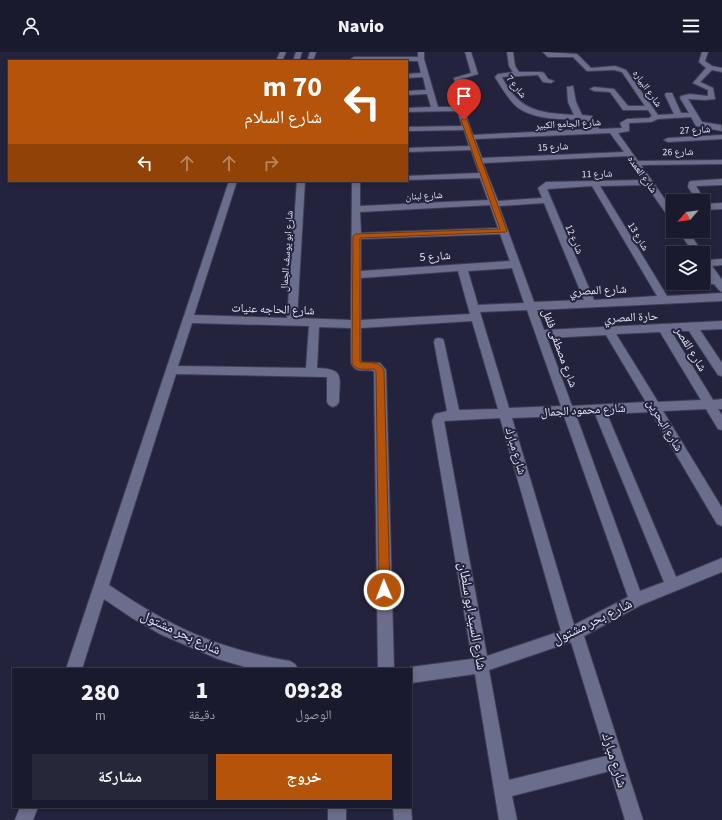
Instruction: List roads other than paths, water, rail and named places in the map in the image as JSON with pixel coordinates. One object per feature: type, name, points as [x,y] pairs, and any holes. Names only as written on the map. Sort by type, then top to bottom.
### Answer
[{"type":"street","points":[[462,95],[457,78],[475,74],[468,52]]},
{"type":"street","points":[[510,52],[512,66],[517,74]]},
{"type":"street","points":[[546,52],[548,55],[568,54]]},
{"type":"street","points":[[705,52],[702,62],[710,68],[722,70]]},
{"type":"street","name":"شارع البياره","points":[[568,54],[578,57],[589,70],[615,68],[624,71],[656,117]]},
{"type":"street","points":[[355,57],[421,56],[435,110],[408,110]]},
{"type":"street","points":[[710,68],[696,83],[711,89],[712,97],[707,98],[688,96],[684,98],[699,124],[722,129]]},
{"type":"street","name":"شارع 7","points":[[552,81],[545,81],[540,73],[500,75],[498,77],[522,107],[531,112],[580,118]]},
{"type":"street","points":[[408,76],[426,75]]},
{"type":"street","points":[[571,87],[572,102],[580,118],[591,120],[596,132]]},
{"type":"street","points":[[594,89],[612,90],[626,108],[650,108]]},
{"type":"street","points":[[408,93],[430,92]]},
{"type":"street","points":[[669,95],[678,116]]},
{"type":"street","name":"شارع مصطفى فلفل","points":[[435,110],[455,109],[461,112],[636,600]]},
{"type":"street","points":[[656,117],[694,116]]},
{"type":"street","name":"شارع الجامع الكبير","points":[[408,129],[468,133],[596,132],[625,130],[624,123],[627,121],[651,120],[656,117]]},
{"type":"street","name":"شارع العمده","points":[[613,131],[648,182],[666,202]]},
{"type":"street","name":"شارع 27","points":[[668,140],[722,137]]},
{"type":"street","points":[[408,150],[474,148]]},
{"type":"street","name":"شارع 15","points":[[479,161],[629,154]]},
{"type":"street","name":"شارع 26","points":[[635,163],[722,162]]},
{"type":"street","points":[[408,178],[484,175]]},
{"type":"street","points":[[74,668],[233,182]]},
{"type":"street","name":"شارع ابو يوسف الجمال","points":[[292,322],[301,182]]},
{"type":"street","points":[[356,182],[356,364],[358,366],[376,366],[380,370],[386,668]]},
{"type":"street","name":"شارع 11","points":[[546,185],[648,182]]},
{"type":"street","points":[[696,194],[692,184],[722,182]]},
{"type":"street","name":"شارع 13","points":[[595,184],[664,300]]},
{"type":"street","name":"شارع 12","points":[[546,185],[542,188],[590,303]]},
{"type":"street","name":"شارع لبنان","points":[[356,209],[547,200]]},
{"type":"street","points":[[710,205],[722,206]]},
{"type":"street","points":[[356,236],[504,231]]},
{"type":"street","points":[[710,259],[722,262]]},
{"type":"street","name":"شارع 5","points":[[356,275],[516,264]]},
{"type":"street","name":"شارع مبارك","points":[[462,268],[573,633],[634,820]]},
{"type":"street","points":[[710,270],[720,284]]},
{"type":"street","points":[[710,282],[720,284]]},
{"type":"street","name":"شارع المصري","points":[[356,324],[476,313],[531,306],[722,297]]},
{"type":"street","name":"شارع الحاجه عنيات","points":[[189,319],[356,324]]},
{"type":"street","points":[[311,372],[314,323]]},
{"type":"street","name":"حارة المصري","points":[[541,334],[722,325]]},
{"type":"street","points":[[692,327],[722,372]]},
{"type":"street","name":"شارع القصر","points":[[664,328],[722,425]]},
{"type":"street","name":"شارع البحرين","points":[[609,331],[722,520]]},
{"type":"street","name":"شارع السيد ابو سلطان","points":[[439,342],[449,416],[439,418],[438,421],[504,790],[508,820]]},
{"type":"street","points":[[171,370],[311,372],[333,374],[333,402]]},
{"type":"street","name":"شارع محمود الجمال","points":[[449,416],[722,404]]},
{"type":"street","points":[[599,409],[672,584]]},
{"type":"street","name":"شارع بحر مشتول","points":[[412,675],[482,665],[573,633],[636,600],[672,584],[722,565]]},
{"type":"street","name":"شارع بحر مشتول","points":[[101,588],[149,620],[206,647],[270,666],[283,668]]},
{"type":"street","points":[[504,790],[615,762]]},
{"type":"street","points":[[24,820],[29,808]]},
{"type":"street","points":[[337,808],[337,820]]},
{"type":"street","points":[[402,808],[404,820]]}]
